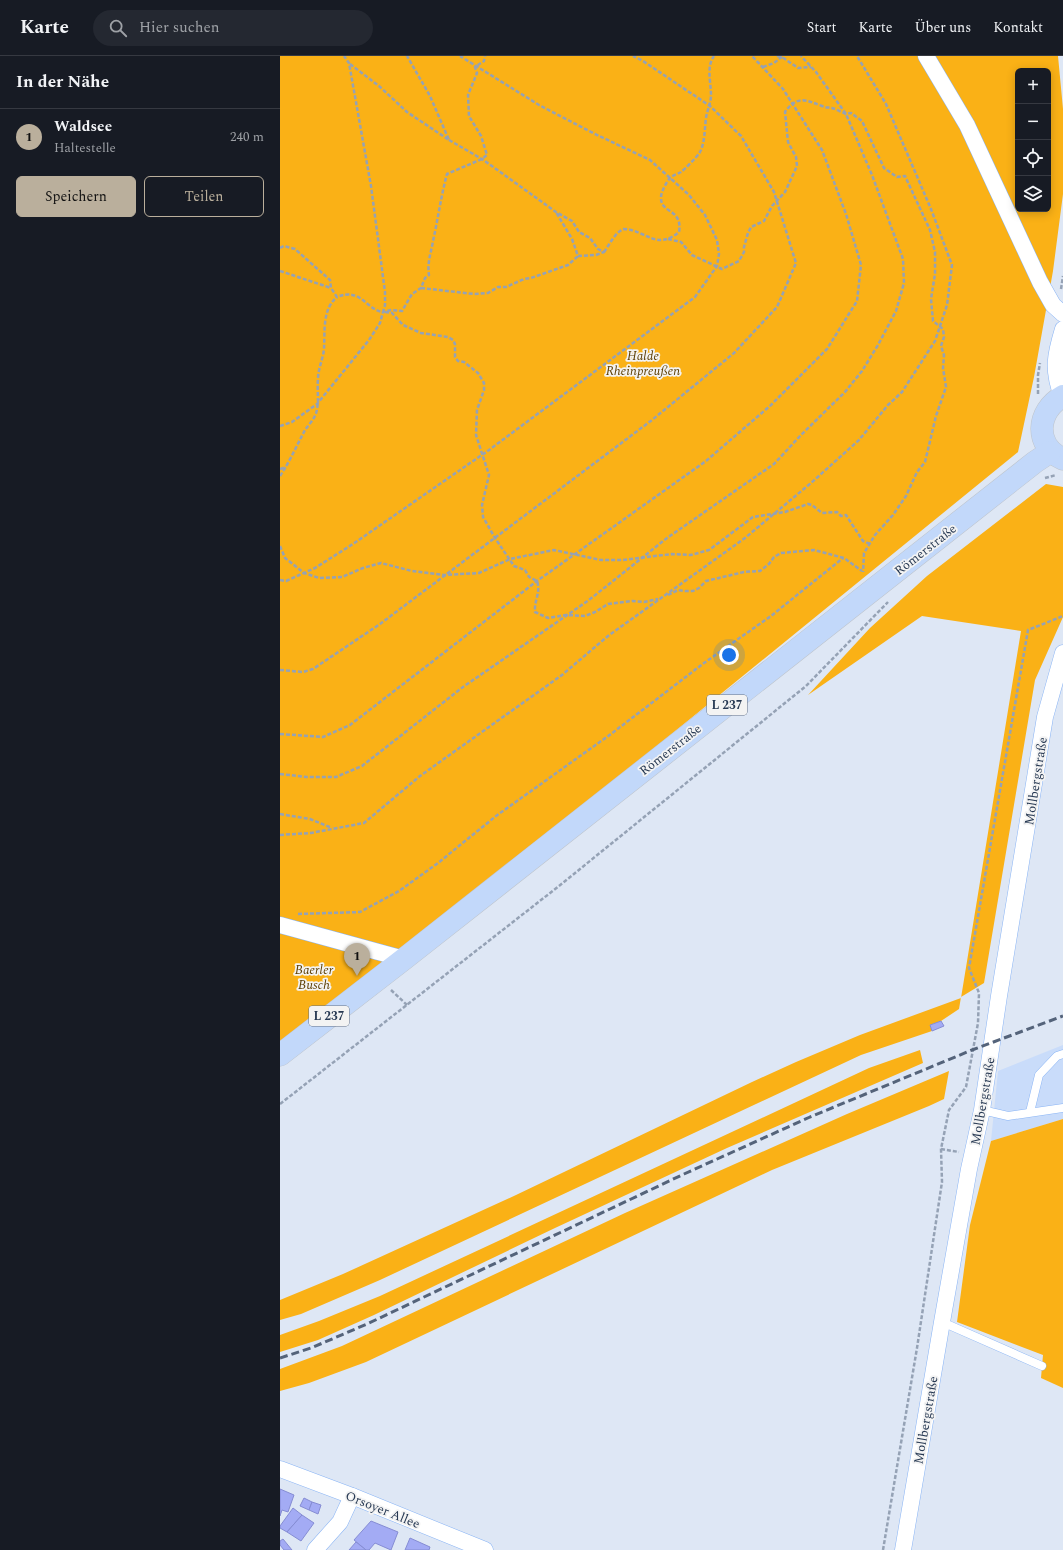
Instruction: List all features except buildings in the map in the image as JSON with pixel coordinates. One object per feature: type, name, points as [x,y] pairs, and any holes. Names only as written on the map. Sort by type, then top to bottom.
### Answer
[{"type":"main road","points":[[1057,456],[1044,441],[1042,420],[1053,402],[1063,396]]},
{"type":"main road","name":"Römerstraße","points":[[280,1054],[404,959],[1035,462],[1057,456]]},
{"type":"street","points":[[926,56],[967,125],[1040,282],[1053,305],[1063,314]]},
{"type":"street","points":[[1063,328],[1055,362],[1056,380],[1063,396]]},
{"type":"street","name":"Mollbergstraße","points":[[903,1550],[969,1169],[982,1110],[999,996],[1045,717],[1063,653]]},
{"type":"street","points":[[280,925],[404,959]]},
{"type":"street","name":"Orsoyer Allee","points":[[280,1469],[352,1496],[486,1550]]},
{"type":"street","points":[[315,1550],[340,1522],[352,1496]]},
{"type":"lane","points":[[1030,1112],[1039,1075],[1060,1055]]},
{"type":"lane","points":[[982,1110],[1008,1116],[1063,1108]]},
{"type":"lane","points":[[942,1322],[1042,1366]]},
{"type":"path","points":[[344,56],[349,63],[379,86],[407,112],[449,140],[482,159],[556,212],[572,221],[579,232],[590,238],[598,249],[604,252]]},
{"type":"path","points":[[407,56],[430,96],[449,140]]},
{"type":"path","points":[[280,580],[286,581],[315,568],[353,544],[482,455],[695,297],[717,266],[719,254],[717,240],[706,216],[689,196],[650,160],[539,105],[475,67],[460,56]]},
{"type":"path","points":[[475,67],[484,61],[485,56]]},
{"type":"path","points":[[280,670],[303,672],[313,669],[380,624],[652,420],[734,354],[777,307],[796,263],[774,192],[741,136],[710,106],[644,61],[633,56]]},
{"type":"path","points":[[668,239],[679,232],[680,226],[675,214],[662,205],[662,192],[670,178],[680,172],[700,152],[704,142],[707,113],[710,106],[711,74],[709,65],[714,56]]},
{"type":"path","points":[[280,734],[323,737],[350,725],[537,580],[706,461],[771,405],[827,349],[857,301],[861,264],[846,214],[822,150],[783,89],[752,56]]},
{"type":"path","points":[[777,56],[783,57],[798,68],[811,67]]},
{"type":"path","points":[[280,774],[307,777],[336,777],[362,766],[463,687],[589,600],[673,534],[774,464],[801,434],[845,392],[862,371],[878,345],[896,310],[904,283],[903,259],[872,176],[846,114],[801,56]]},
{"type":"path","points":[[280,835],[311,833],[364,823],[420,776],[562,675],[608,636],[745,538],[811,483],[859,440],[888,405],[902,392],[935,340],[947,305],[952,265],[931,209],[886,104],[856,56]]},
{"type":"path","points":[[763,67],[783,57]]},
{"type":"path","points":[[280,426],[292,422],[317,404],[369,340],[380,323],[384,312],[384,285],[371,186],[349,63]]},
{"type":"path","points":[[384,312],[391,310],[402,311],[412,294],[421,288],[425,278],[429,275],[427,266],[447,174],[482,159],[488,154],[481,136],[469,116],[468,95],[477,73],[475,67]]},
{"type":"path","points":[[421,288],[474,294],[488,293],[498,287],[506,287],[524,279],[568,265],[578,256],[599,255],[604,252],[614,239],[616,233],[624,229],[637,231],[651,238],[663,240],[668,239],[681,242],[692,255],[717,266],[722,270],[739,261],[744,252],[748,232],[751,228],[764,221],[772,206],[785,192],[797,166],[796,157],[788,142],[784,112],[792,104],[807,100],[846,114],[851,113],[862,121],[884,168],[897,178],[905,176],[930,230],[935,252],[936,274],[931,299],[933,321],[943,329],[944,337],[942,346],[946,387],[937,411],[924,462],[917,472],[906,496],[864,553],[878,585]]},
{"type":"path","points":[[556,212],[572,238],[578,256]]},
{"type":"path","points":[[280,248],[284,246],[295,249],[330,280],[331,288],[337,297]]},
{"type":"path","points":[[280,271],[290,276],[331,288]]},
{"type":"path","points":[[280,476],[306,428],[312,422],[318,410],[318,378],[324,349],[324,329],[329,308],[332,301],[343,294],[357,296],[366,301],[377,311],[392,313],[404,325],[421,333],[448,337],[453,340],[455,344],[455,357],[458,361],[464,362],[478,373],[484,383],[484,390],[477,410],[476,435],[489,475],[482,505],[483,517],[514,566],[525,570],[529,576],[537,580],[540,588],[535,612],[548,618],[585,616],[608,604],[632,601],[644,602],[660,599],[678,590],[693,591],[699,588],[706,581],[744,572],[760,571],[769,564],[774,557],[781,553],[814,550],[844,558],[878,585]]},
{"type":"path","points":[[280,469],[286,467]]},
{"type":"path","points":[[1039,482],[1045,477]]},
{"type":"path","points":[[280,546],[285,558],[304,573],[319,578],[342,577],[363,568],[381,564],[444,575],[479,573],[510,559],[554,550],[601,560],[624,560],[644,556],[672,554],[691,555],[709,550],[753,517],[789,511],[808,504],[812,505],[822,513],[837,512],[841,516],[846,515],[862,540],[870,544]]},
{"type":"path","points":[[294,914],[360,912],[399,891],[438,863],[496,816],[611,734],[704,663],[771,616],[844,558]]},
{"type":"path","points":[[280,1104],[559,886],[806,686],[878,585]]},
{"type":"path","points":[[882,1550],[917,1348],[940,1197],[942,1182],[941,1149],[949,1110],[966,1087],[978,1023],[979,993],[969,968],[1028,630],[1063,616]]},
{"type":"path","points":[[280,814],[310,819],[332,829]]},
{"type":"shaded area","points":[[1063,1045],[1063,1119],[991,1141],[998,1071]]},
{"type":"green space","name":"Halde Rheinpreußen","points":[[280,56],[1058,56],[1063,109],[1063,194],[1053,271],[1034,377],[1018,452],[388,965],[280,1046]]},
{"type":"green space","points":[[1046,484],[1063,487],[1063,617],[1035,680],[984,983],[961,997],[1021,631],[922,616],[808,695],[870,628],[927,576]]},
{"type":"green space","points":[[961,998],[959,1009],[941,1021],[930,1025],[932,1031],[861,1055],[380,1280],[301,1314],[280,1320],[280,1300],[343,1274],[516,1195],[796,1062],[860,1035]]},
{"type":"green space","points":[[920,1050],[923,1063],[727,1148],[555,1228],[374,1315],[318,1340],[280,1352],[280,1335],[380,1296],[869,1068]]},
{"type":"green space","points":[[949,1071],[944,1099],[772,1170],[366,1362],[309,1383],[280,1391],[280,1369],[342,1346],[625,1213],[847,1114]]},
{"type":"green space","points":[[1063,1119],[1063,1388],[1041,1378],[1043,1355],[957,1322],[970,1225],[991,1141]]},
{"type":"railway","points":[[280,1358],[311,1348],[367,1324],[684,1174],[810,1117],[972,1050],[1063,1016]]},
{"type":"place","name":"Waldsee","points":[[357,976]]},
{"type":"park label","name":"Baerler Busch","points":[[314,976]]}]
